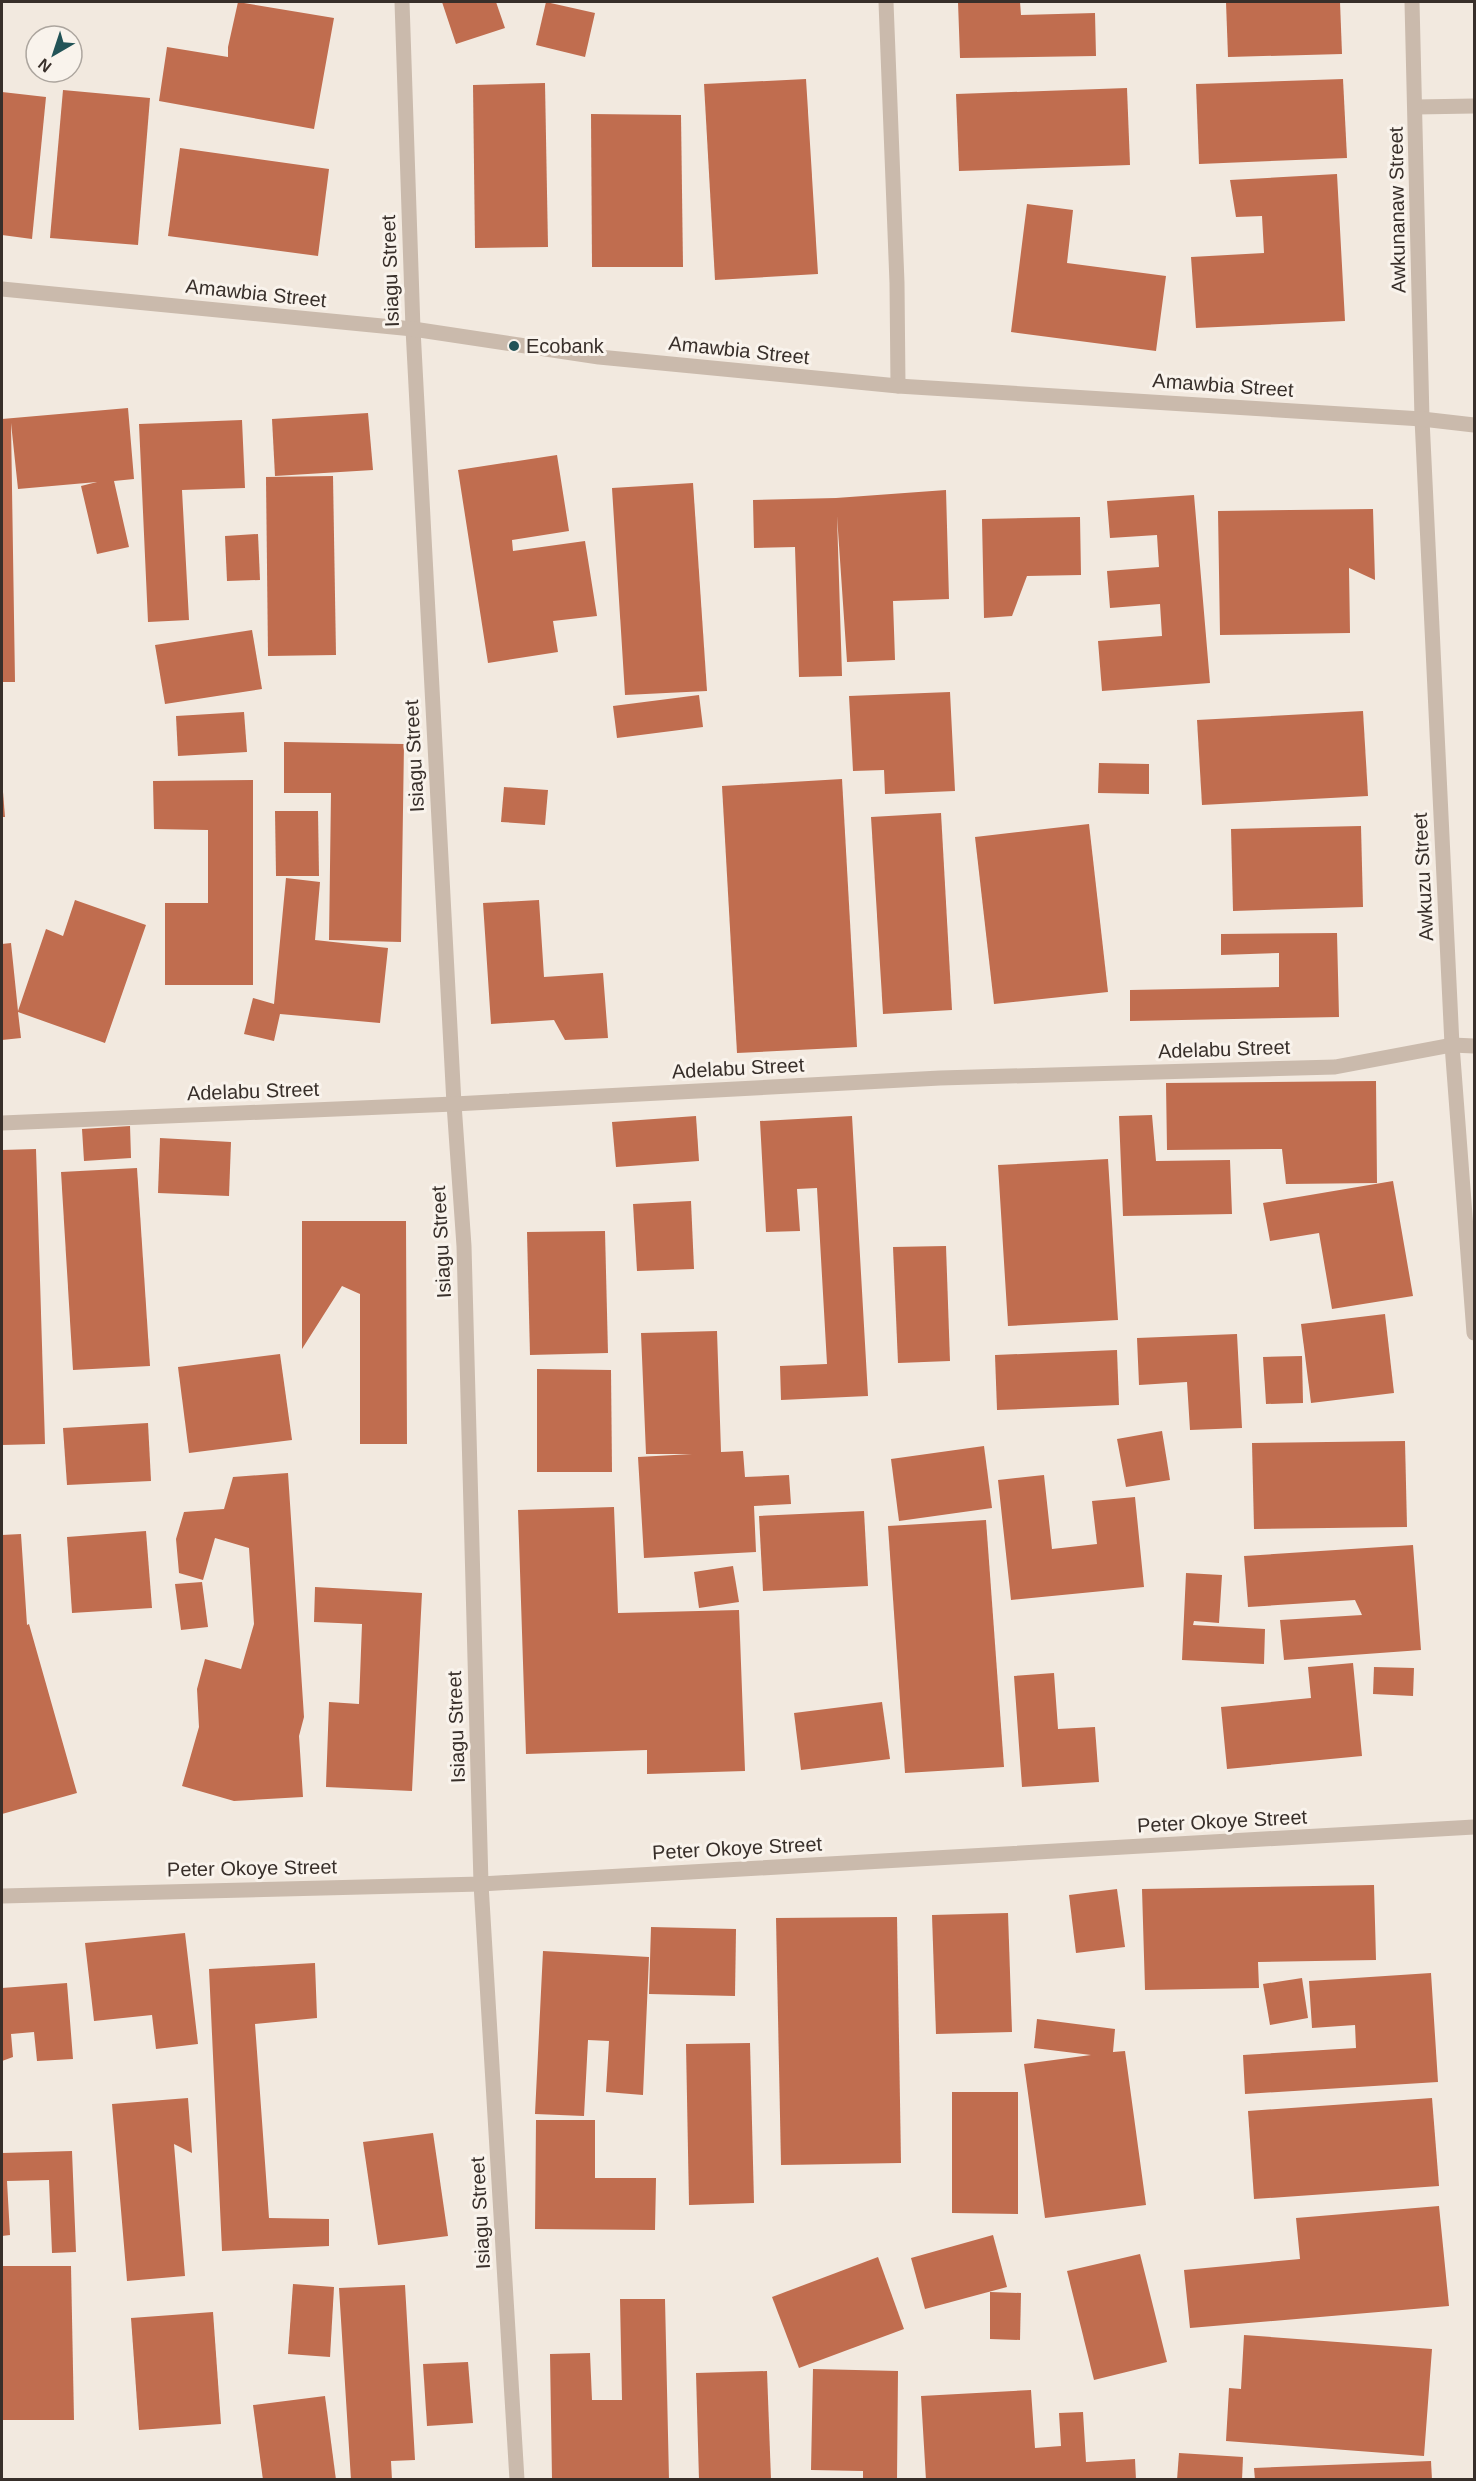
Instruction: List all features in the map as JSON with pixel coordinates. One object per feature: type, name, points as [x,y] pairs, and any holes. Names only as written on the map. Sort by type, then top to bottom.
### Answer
[{"type":"street","name":"Isiagu Street","points":[[402,2],[413,329],[454,1104],[464,1246],[481,1884],[517,2480]]},
{"type":"street","points":[[886,2],[897,283],[898,386]]},
{"type":"street","name":"Awkunanaw Street","points":[[1412,2],[1422,419]]},
{"type":"street","points":[[1416,107],[1474,106]]},
{"type":"street","name":"Amawbia Street","points":[[2,289],[413,329],[599,357],[898,386],[1422,419],[1474,425]]},
{"type":"street","name":"Awkuzu Street","points":[[1422,419],[1452,1045],[1474,1333]]},
{"type":"street","name":"Adelabu Street","points":[[2,1123],[454,1104],[940,1078],[1335,1067],[1452,1045],[1474,1046]]},
{"type":"street","name":"Peter Okoye Street","points":[[2,1896],[481,1884],[1474,1827]]},
{"type":"building","points":[[238,2],[334,18],[314,129],[159,101],[167,47],[228,57]]},
{"type":"building","points":[[442,2],[496,2],[505,28],[456,44]]},
{"type":"building","points":[[546,2],[595,13],[585,57],[536,45]]},
{"type":"building","points":[[958,2],[1020,2],[1021,15],[1095,13],[1096,56],[960,58]]},
{"type":"building","points":[[1226,2],[1340,2],[1342,54],[1228,57]]},
{"type":"building","points":[[806,79],[818,274],[715,280],[704,84]]},
{"type":"building","points":[[1343,79],[1347,158],[1199,164],[1196,84]]},
{"type":"building","points":[[545,83],[548,247],[475,248],[473,85]]},
{"type":"building","points":[[1127,88],[1130,165],[959,171],[956,94]]},
{"type":"building","points":[[63,90],[150,98],[138,245],[50,238]]},
{"type":"building","points":[[2,92],[46,97],[32,239],[2,235]]},
{"type":"building","points":[[591,114],[681,115],[683,267],[592,267]]},
{"type":"building","points":[[180,148],[329,169],[318,256],[168,236]]},
{"type":"building","points":[[1337,174],[1345,321],[1196,328],[1191,257],[1264,253],[1262,216],[1236,217],[1230,180]]},
{"type":"building","points":[[1027,204],[1073,210],[1067,263],[1166,276],[1156,351],[1011,332]]},
{"type":"building","points":[[128,408],[134,479],[114,481],[129,547],[97,554],[81,486],[97,482],[18,489],[11,423],[15,682],[2,682],[2,419]]},
{"type":"building","points":[[368,413],[373,470],[275,476],[272,419]]},
{"type":"building","points":[[242,420],[245,488],[182,490],[189,620],[148,622],[139,424]]},
{"type":"building","points":[[557,455],[569,531],[512,540],[513,551],[585,541],[597,616],[553,621],[558,652],[488,663],[458,470]]},
{"type":"building","points":[[333,476],[336,655],[268,656],[266,477]]},
{"type":"building","points":[[693,483],[707,691],[625,695],[612,488]]},
{"type":"building","points":[[946,490],[949,599],[893,601],[895,660],[847,662],[837,516],[842,676],[799,677],[795,547],[754,548],[753,500],[836,498]]},
{"type":"building","points":[[1194,495],[1210,683],[1102,691],[1098,641],[1162,636],[1160,604],[1110,608],[1107,571],[1159,567],[1157,535],[1110,538],[1107,501]]},
{"type":"building","points":[[1373,509],[1375,580],[1349,568],[1350,633],[1220,635],[1218,511]]},
{"type":"building","points":[[1080,517],[1081,575],[1027,576],[1012,616],[984,618],[982,519]]},
{"type":"building","points":[[258,534],[260,580],[227,581],[225,536]]},
{"type":"building","points":[[252,630],[262,689],[165,704],[155,645]]},
{"type":"building","points":[[950,692],[955,791],[885,794],[884,770],[853,771],[849,696]]},
{"type":"building","points":[[699,695],[703,727],[617,738],[613,706]]},
{"type":"building","points":[[1363,711],[1368,796],[1202,805],[1197,720]]},
{"type":"building","points":[[244,712],[247,752],[178,756],[176,716]]},
{"type":"building","points":[[284,742],[404,744],[401,942],[329,940],[331,793],[284,793]]},
{"type":"building","points":[[1099,763],[1149,764],[1149,794],[1098,793]]},
{"type":"building","points":[[842,779],[857,1047],[737,1053],[722,786]]},
{"type":"building","points":[[253,780],[253,985],[165,985],[165,903],[208,903],[208,830],[154,829],[153,781]]},
{"type":"building","points":[[504,787],[548,790],[545,825],[501,822]]},
{"type":"building","points":[[3,792],[5,817],[2,817]]},
{"type":"building","points":[[275,811],[318,811],[319,876],[276,876]]},
{"type":"building","points":[[941,813],[952,1010],[883,1014],[871,817]]},
{"type":"building","points":[[1089,824],[1108,992],[994,1004],[975,837]]},
{"type":"building","points":[[1361,826],[1363,907],[1233,911],[1231,829]]},
{"type":"building","points":[[286,878],[320,882],[315,940],[388,948],[380,1023],[280,1014],[274,1041],[244,1034],[253,998],[274,1004]]},
{"type":"building","points":[[75,900],[146,925],[105,1043],[18,1012],[21,1038],[2,1040],[2,944],[11,943],[18,1011],[46,929],[63,936]]},
{"type":"building","points":[[539,900],[544,977],[603,973],[608,1038],[565,1040],[554,1020],[491,1024],[483,903]]},
{"type":"building","points":[[1337,933],[1339,1017],[1130,1021],[1130,990],[1279,987],[1279,953],[1221,955],[1221,934]]},
{"type":"building","points":[[1376,1081],[1377,1183],[1286,1184],[1282,1149],[1167,1150],[1166,1083]]},
{"type":"building","points":[[1152,1115],[1156,1161],[1230,1160],[1232,1214],[1123,1216],[1119,1116]]},
{"type":"building","points":[[696,1116],[699,1161],[616,1167],[612,1122]]},
{"type":"building","points":[[852,1116],[868,1396],[781,1400],[780,1366],[827,1364],[817,1188],[797,1189],[800,1231],[766,1232],[760,1121]]},
{"type":"building","points":[[130,1126],[131,1158],[84,1161],[82,1129]]},
{"type":"building","points":[[160,1138],[231,1142],[229,1196],[158,1193]]},
{"type":"building","points":[[36,1149],[45,1444],[2,1445],[2,1150]]},
{"type":"building","points":[[1108,1159],[1118,1320],[1008,1326],[998,1165]]},
{"type":"building","points":[[137,1168],[150,1366],[73,1370],[61,1172]]},
{"type":"building","points":[[1393,1181],[1413,1296],[1332,1309],[1319,1233],[1270,1241],[1263,1203]]},
{"type":"building","points":[[691,1201],[694,1269],[637,1271],[633,1204]]},
{"type":"building","points":[[302,1221],[406,1221],[407,1444],[360,1444],[360,1294],[342,1286],[302,1349]]},
{"type":"building","points":[[605,1231],[608,1353],[530,1355],[527,1232]]},
{"type":"building","points":[[946,1246],[950,1361],[898,1363],[893,1247]]},
{"type":"building","points":[[1385,1314],[1394,1393],[1311,1403],[1301,1324]]},
{"type":"building","points":[[717,1331],[721,1452],[743,1451],[745,1477],[789,1475],[791,1504],[754,1506],[756,1552],[644,1558],[638,1457],[692,1454],[646,1454],[641,1333]]},
{"type":"building","points":[[1237,1334],[1242,1428],[1190,1430],[1187,1382],[1139,1385],[1137,1338]]},
{"type":"building","points":[[1117,1350],[1119,1405],[997,1410],[995,1355]]},
{"type":"building","points":[[280,1354],[292,1440],[189,1453],[178,1367]]},
{"type":"building","points":[[1302,1356],[1303,1403],[1266,1404],[1263,1357]]},
{"type":"building","points":[[537,1369],[611,1370],[612,1472],[537,1472]]},
{"type":"building","points":[[148,1423],[151,1481],[67,1485],[63,1428]]},
{"type":"building","points":[[1162,1431],[1170,1480],[1126,1487],[1117,1439]]},
{"type":"building","points":[[1405,1441],[1407,1527],[1254,1529],[1252,1443]]},
{"type":"building","points":[[984,1446],[992,1508],[899,1521],[891,1459]]},
{"type":"building","points":[[288,1473],[304,1717],[299,1736],[303,1797],[234,1801],[182,1786],[199,1727],[197,1689],[205,1659],[241,1669],[254,1624],[249,1548],[215,1538],[203,1580],[179,1573],[176,1539],[184,1512],[224,1509],[233,1477]]},
{"type":"building","points":[[1044,1475],[1052,1549],[1097,1544],[1092,1501],[1135,1497],[1144,1587],[1011,1600],[998,1480]]},
{"type":"building","points":[[614,1507],[618,1613],[739,1610],[745,1771],[647,1774],[647,1750],[526,1754],[518,1510]]},
{"type":"building","points":[[864,1511],[868,1586],[763,1591],[759,1516]]},
{"type":"building","points":[[986,1520],[1004,1767],[905,1773],[888,1526]]},
{"type":"building","points":[[146,1531],[152,1608],[72,1613],[67,1537]]},
{"type":"building","points":[[21,1534],[27,1625],[29,1624],[77,1793],[2,1814],[2,1535]]},
{"type":"building","points":[[1413,1545],[1421,1650],[1284,1660],[1280,1620],[1362,1615],[1355,1600],[1248,1607],[1244,1556]]},
{"type":"building","points":[[733,1566],[739,1602],[699,1608],[694,1572]]},
{"type":"building","points":[[1186,1573],[1222,1575],[1219,1623],[1194,1621],[1193,1625],[1265,1629],[1264,1664],[1182,1660]]},
{"type":"building","points":[[202,1582],[208,1627],[181,1630],[175,1584]]},
{"type":"building","points":[[315,1587],[422,1593],[412,1791],[326,1787],[329,1702],[359,1704],[362,1624],[314,1622]]},
{"type":"building","points":[[1353,1663],[1362,1756],[1227,1769],[1221,1707],[1311,1698],[1308,1667]]},
{"type":"building","points":[[1374,1667],[1414,1668],[1413,1696],[1373,1694]]},
{"type":"building","points":[[1054,1673],[1058,1729],[1095,1727],[1099,1782],[1022,1787],[1014,1676]]},
{"type":"building","points":[[882,1702],[890,1759],[801,1770],[794,1713]]},
{"type":"building","points":[[1374,1885],[1376,1960],[1258,1962],[1259,1988],[1145,1990],[1142,1889]]},
{"type":"building","points":[[1117,1889],[1125,1947],[1076,1953],[1069,1895]]},
{"type":"building","points":[[1008,1913],[1012,2032],[936,2034],[932,1915]]},
{"type":"building","points":[[897,1917],[901,2163],[781,2165],[776,1918]]},
{"type":"building","points":[[651,1927],[736,1929],[735,1996],[649,1994]]},
{"type":"building","points":[[185,1933],[198,2044],[156,2049],[152,2015],[94,2021],[85,1943]]},
{"type":"building","points":[[543,1951],[649,1957],[643,2095],[606,2092],[609,2041],[588,2040],[584,2116],[535,2114]]},
{"type":"building","points":[[315,1963],[317,2018],[255,2024],[269,2218],[329,2219],[329,2246],[222,2251],[209,1969]]},
{"type":"building","points":[[1431,1973],[1438,2082],[1245,2094],[1243,2055],[1356,2048],[1355,2025],[1312,2028],[1309,1981]]},
{"type":"building","points":[[1302,1978],[1308,2018],[1270,2025],[1263,1984]]},
{"type":"building","points":[[67,1983],[73,2059],[37,2061],[34,2032],[11,2034],[13,2057],[2,2061],[2,1988]]},
{"type":"building","points":[[1037,2019],[1115,2029],[1113,2052],[1125,2051],[1146,2205],[1045,2218],[1024,2064],[1091,2055],[1034,2048]]},
{"type":"building","points":[[750,2043],[754,2203],[689,2205],[686,2044]]},
{"type":"building","points":[[952,2092],[1018,2092],[1018,2214],[952,2213]]},
{"type":"building","points":[[188,2098],[192,2153],[174,2144],[185,2276],[127,2281],[112,2104]]},
{"type":"building","points":[[1432,2098],[1439,2186],[1254,2199],[1248,2111]]},
{"type":"building","points":[[536,2120],[595,2120],[595,2178],[656,2178],[655,2230],[535,2229]]},
{"type":"building","points":[[433,2133],[448,2236],[378,2245],[363,2142]]},
{"type":"building","points":[[72,2151],[76,2252],[52,2253],[49,2180],[7,2181],[10,2235],[2,2236],[2,2153]]},
{"type":"building","points":[[1439,2206],[1449,2306],[1190,2328],[1184,2270],[1300,2259],[1296,2218]]},
{"type":"building","points":[[993,2235],[1007,2287],[925,2309],[911,2258]]},
{"type":"building","points":[[1140,2254],[1167,2362],[1094,2380],[1067,2271]]},
{"type":"building","points":[[878,2257],[904,2329],[799,2368],[772,2297]]},
{"type":"building","points":[[2,2266],[71,2266],[74,2420],[2,2420]]},
{"type":"building","points":[[293,2284],[334,2287],[330,2357],[288,2354]]},
{"type":"building","points":[[405,2285],[415,2460],[391,2461],[392,2480],[351,2480],[339,2288]]},
{"type":"building","points":[[990,2292],[1021,2293],[1020,2340],[990,2339]]},
{"type":"building","points":[[620,2299],[665,2299],[669,2480],[552,2480],[550,2354],[590,2353],[592,2400],[622,2400]]},
{"type":"building","points":[[213,2312],[221,2424],[139,2430],[131,2318]]},
{"type":"building","points":[[1244,2335],[1432,2349],[1424,2456],[1226,2441],[1229,2388],[1241,2389]]},
{"type":"building","points":[[468,2362],[473,2423],[427,2426],[423,2364]]},
{"type":"building","points":[[813,2369],[898,2371],[897,2480],[863,2480],[863,2471],[811,2470]]},
{"type":"building","points":[[767,2371],[771,2480],[699,2480],[696,2373]]},
{"type":"building","points":[[1031,2390],[1035,2448],[1061,2446],[1059,2413],[1083,2412],[1086,2462],[1135,2459],[1136,2480],[926,2480],[921,2396]]},
{"type":"building","points":[[325,2396],[336,2480],[263,2480],[253,2405]]},
{"type":"building","points":[[1179,2453],[1243,2457],[1242,2480],[1177,2480]]},
{"type":"building","points":[[1431,2461],[1432,2480],[1255,2480],[1254,2468]]},
{"type":"place","name":"Ecobank","points":[[514,346]]}]
